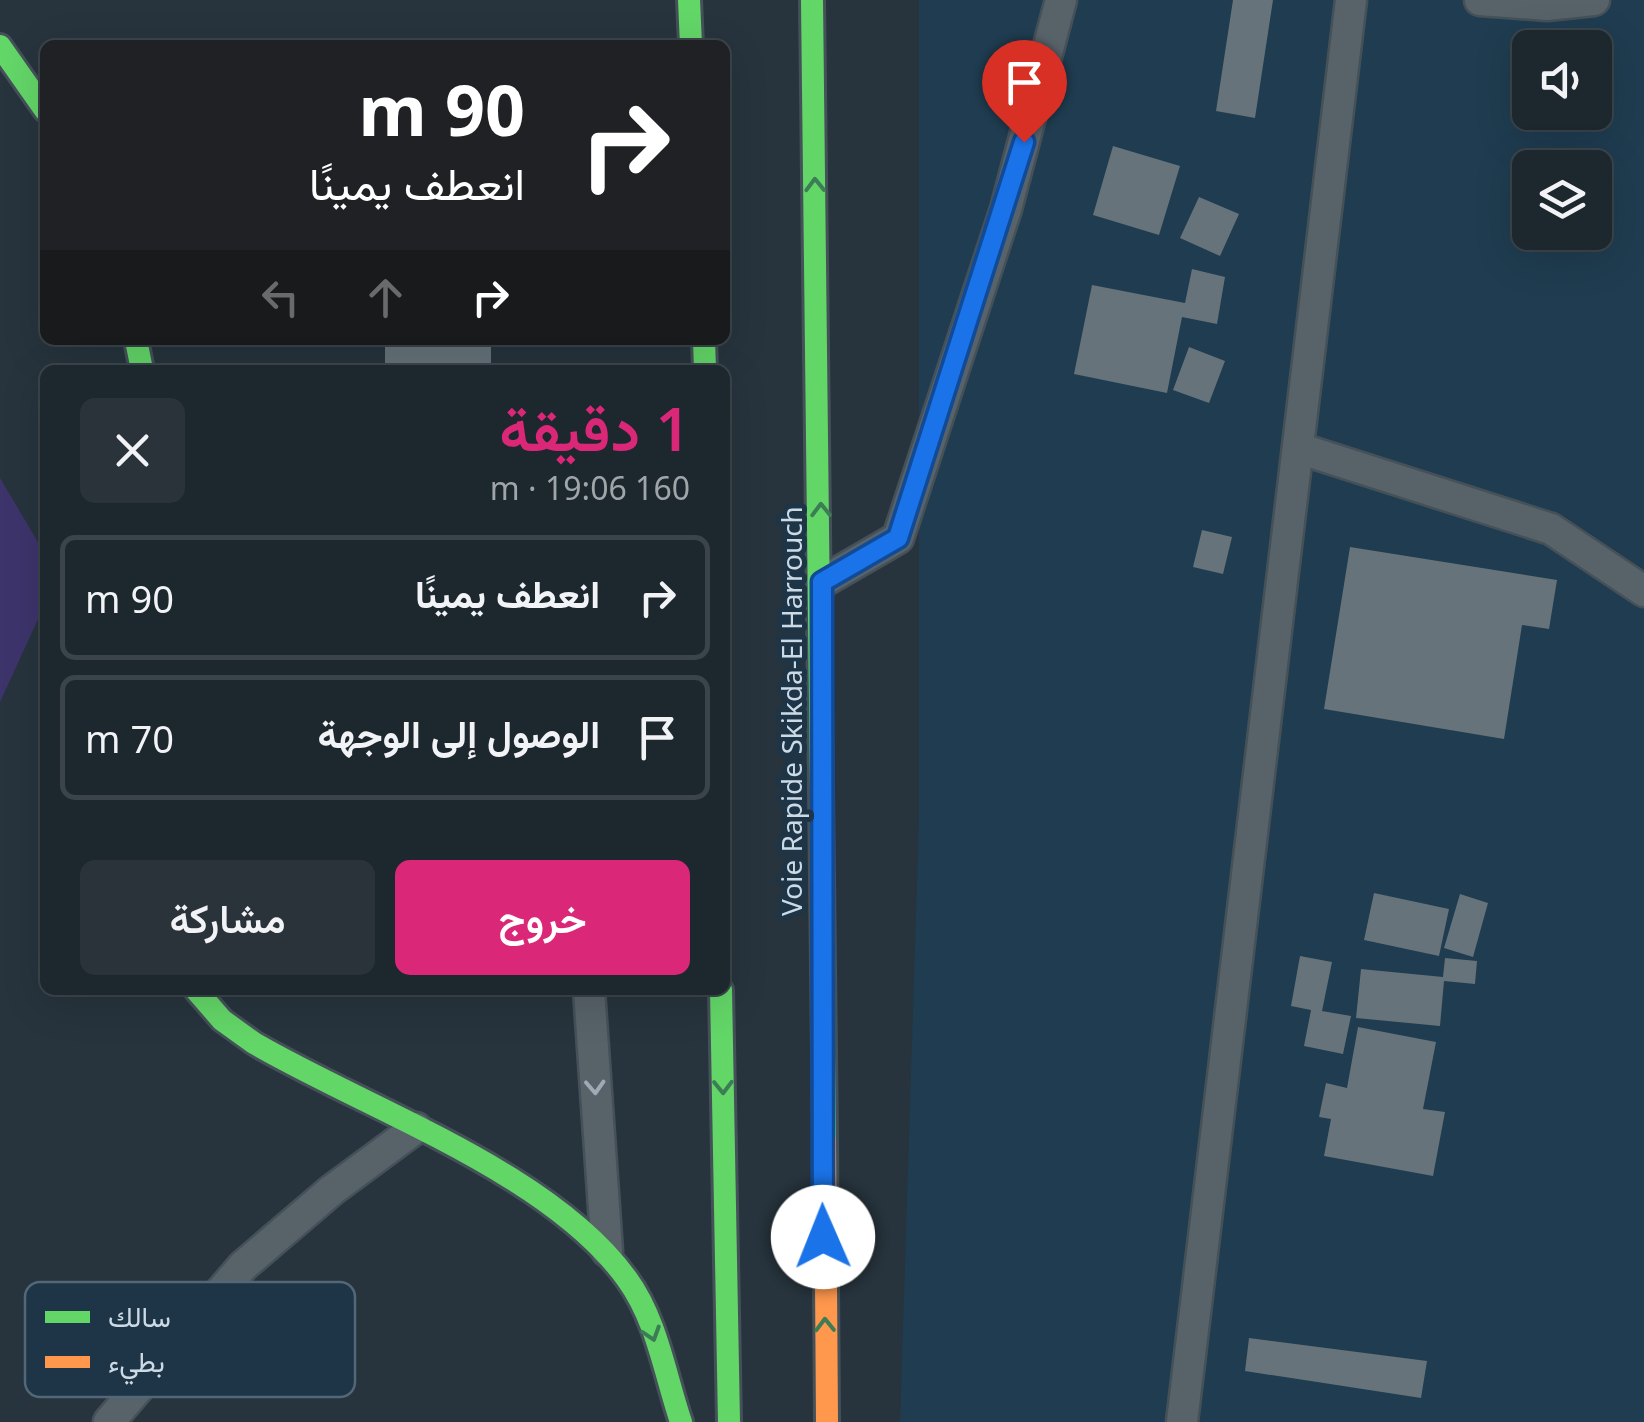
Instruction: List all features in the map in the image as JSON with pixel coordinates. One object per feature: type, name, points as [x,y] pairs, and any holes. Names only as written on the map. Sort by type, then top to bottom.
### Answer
[{"type":"highway","points":[[689,0],[691,40]]},
{"type":"highway","name":"Voie Rapide Skikda-El Harrouch","points":[[812,0],[822,582],[827,1422]]},
{"type":"highway","points":[[0,46],[40,103]]},
{"type":"highway","points":[[201,995],[238,1033],[416,1128],[542,1204],[607,1254],[641,1302],[681,1422]]},
{"type":"highway","points":[[721,995],[729,1422]]},
{"type":"lane","points":[[822,582],[898,538],[1006,209],[1061,0]]},
{"type":"lane","points":[[1182,1422],[1351,0]]},
{"type":"lane","points":[[1480,0],[1548,5],[1594,0]]},
{"type":"lane","points":[[1298,448],[1550,530],[1644,592]]},
{"type":"lane","points":[[589,995],[607,1254]]},
{"type":"lane","points":[[229,1282],[320,1200],[416,1128]]},
{"type":"lane","points":[[109,1422],[130,1397]]},
{"type":"shaded area","points":[[919,0],[1644,0],[1644,1422],[900,1422],[919,817]]},
{"type":"shaded area","points":[[0,478],[40,546],[40,615],[0,702]]},
{"type":"building","points":[[1233,0],[1273,0],[1255,118],[1216,111]]},
{"type":"building","points":[[1113,146],[1180,166],[1159,235],[1093,215]]},
{"type":"building","points":[[1199,197],[1239,214],[1220,256],[1180,238]]},
{"type":"building","points":[[1192,269],[1225,277],[1217,324],[1182,317],[1167,393],[1074,374],[1092,285],[1185,303]]},
{"type":"building","points":[[385,345],[491,345],[491,365],[385,365]]},
{"type":"building","points":[[1189,347],[1225,361],[1209,403],[1173,390]]},
{"type":"building","points":[[1202,530],[1232,537],[1223,574],[1193,567]]},
{"type":"building","points":[[1350,547],[1557,580],[1549,629],[1522,625],[1504,739],[1324,709]]},
{"type":"building","points":[[1374,893],[1449,909],[1439,956],[1364,940]]},
{"type":"building","points":[[1460,894],[1488,903],[1473,957],[1444,948]]},
{"type":"building","points":[[1300,956],[1332,962],[1322,1011],[1351,1016],[1343,1054],[1304,1046],[1311,1010],[1291,1006]]},
{"type":"building","points":[[1445,958],[1477,961],[1475,984],[1444,981],[1440,1026],[1356,1018],[1361,969],[1443,977]]},
{"type":"building","points":[[1358,1027],[1436,1042],[1423,1109],[1445,1112],[1433,1176],[1324,1156],[1331,1119],[1319,1117],[1326,1083],[1347,1088]]},
{"type":"building","points":[[1249,1338],[1427,1361],[1421,1398],[1245,1371]]},
{"type":"traffic: fast","points":[[689,0],[691,40]]},
{"type":"traffic: fast","points":[[812,0],[825,1141]]},
{"type":"traffic: fast","points":[[0,46],[40,103]]},
{"type":"traffic: fast","points":[[137,345],[141,365]]},
{"type":"traffic: fast","points":[[704,345],[705,365]]},
{"type":"traffic: fast","points":[[200,995],[222,1020],[254,1043],[505,1175],[552,1206],[594,1241],[627,1279],[646,1312],[681,1422]]},
{"type":"traffic: fast","points":[[721,995],[729,1422]]},
{"type":"traffic: slow","points":[[825,1141],[827,1422]]},
{"type":"route","points":[[823,1237],[822,582],[898,538],[959,358],[1024,142]]}]
